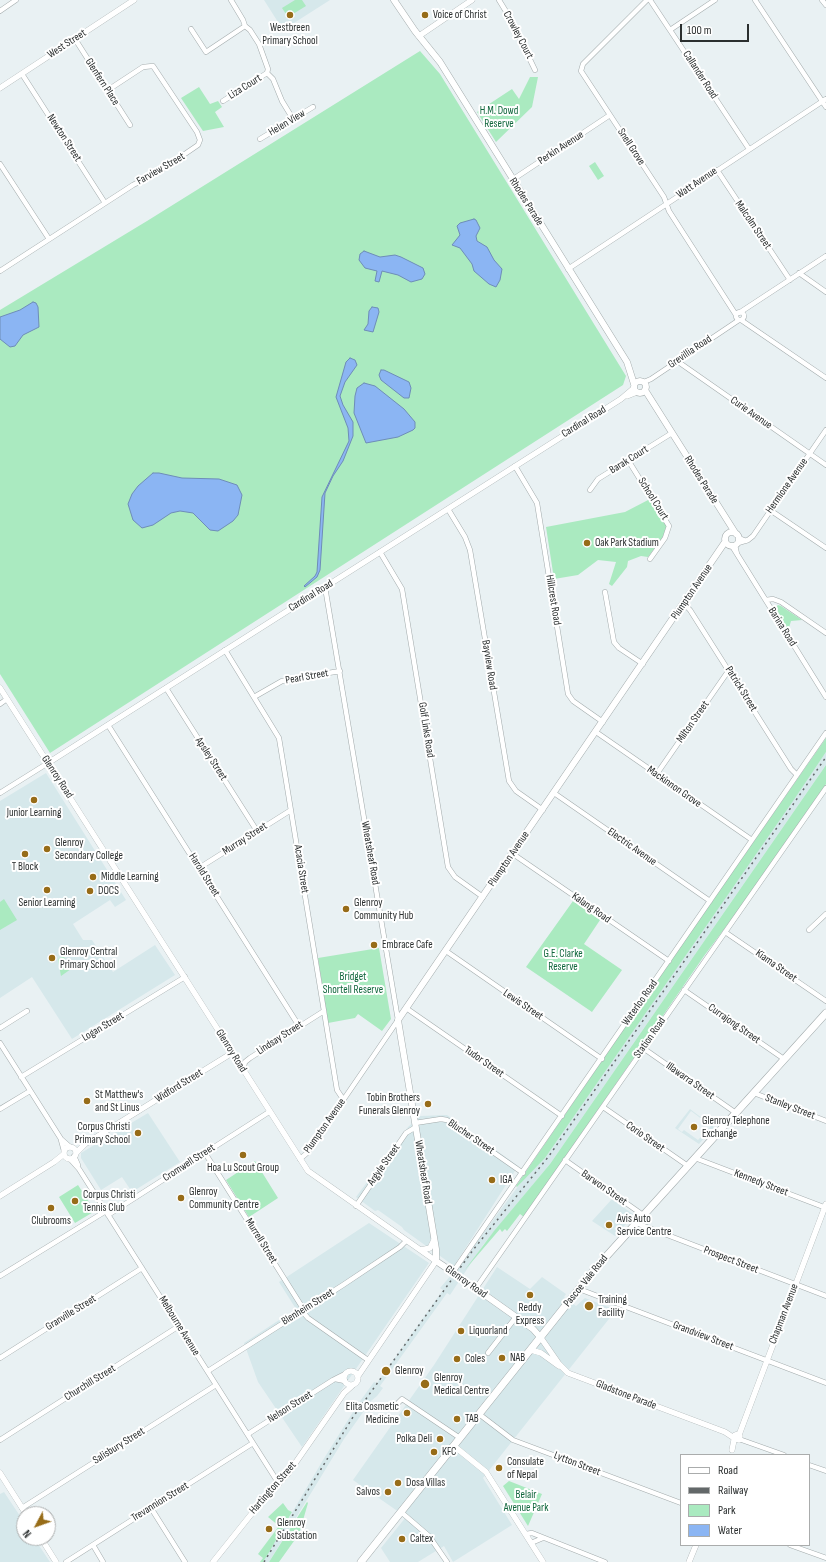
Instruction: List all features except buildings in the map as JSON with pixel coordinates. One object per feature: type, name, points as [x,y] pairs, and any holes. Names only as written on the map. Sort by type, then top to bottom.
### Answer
[{"type":"main road","name":"Rhodes Parade","points":[[394,0],[419,36],[440,62],[631,370],[640,387],[672,433],[724,517],[734,542]]},
{"type":"main road","name":"Rhodes Parade","points":[[724,517],[728,534]]},
{"type":"main road","name":"Plumpton Avenue","points":[[398,1020],[716,558],[734,542],[725,537],[728,534]]},
{"type":"main road","name":"Pascoe Vale Road","points":[[361,1562],[579,1289],[826,1013]]},
{"type":"main road","name":"Wheatsheaf Road","points":[[398,1020],[434,1240],[436,1261]]},
{"type":"main road","name":"Glenroy Road","points":[[436,1261],[533,1329],[541,1338]]},
{"type":"street","points":[[0,11],[16,0]]},
{"type":"street","name":"West Street","points":[[0,88],[134,0]]},
{"type":"street","points":[[231,0],[245,26],[250,30],[259,44],[268,69],[267,73],[273,79],[282,101],[293,119]]},
{"type":"street","points":[[419,36],[472,0]]},
{"type":"street","name":"Crowley Court","points":[[499,0],[510,18],[535,70]]},
{"type":"street","name":"Snell Grove","points":[[647,0],[581,68],[582,73],[664,197],[669,211],[739,316],[747,324],[826,378]]},
{"type":"street","name":"Callander Road","points":[[650,0],[749,149]]},
{"type":"street","points":[[670,30],[715,0]]},
{"type":"street","points":[[755,0],[824,100],[826,107]]},
{"type":"street","points":[[822,0],[826,5]]},
{"type":"street","points":[[191,29],[206,52],[245,26]]},
{"type":"street","name":"Glenfern Place","points":[[75,39],[130,125]]},
{"type":"street","name":"Farview Street","points":[[0,271],[105,203],[197,147],[200,140],[196,132],[153,66],[143,67],[108,90]]},
{"type":"street","name":"Liza Court","points":[[222,101],[267,73]]},
{"type":"street","name":"Newton Street","points":[[22,74],[105,203]]},
{"type":"street","name":"Watt Avenue","points":[[568,269],[824,100]]},
{"type":"street","name":"Helen View","points":[[260,139],[314,107]]},
{"type":"street","name":"Perkin Avenue","points":[[512,180],[610,115]]},
{"type":"street","points":[[0,164],[49,240]]},
{"type":"street","name":"Malcolm Street","points":[[717,170],[790,280]]},
{"type":"street","name":"Grevillia Road","points":[[640,387],[729,326],[750,306],[826,256]]},
{"type":"street","points":[[799,273],[826,292]]},
{"type":"street","name":"Curie Avenue","points":[[677,362],[826,465]]},
{"type":"street","name":"Cardinal Road","points":[[0,793],[640,387]]},
{"type":"street","name":"Hermione Avenue","points":[[734,542],[746,541],[753,536],[826,430]]},
{"type":"street","name":"Barak Court","points":[[590,490],[598,479],[672,433]]},
{"type":"street","name":"School Court","points":[[628,460],[669,526],[665,538],[650,559]]},
{"type":"street","name":"Hillcrest Road","points":[[515,466],[537,503],[568,694],[577,704],[603,722]]},
{"type":"street","name":"Bayview Road","points":[[448,509],[465,537],[470,550],[509,781],[516,791],[543,810]]},
{"type":"street","points":[[770,510],[826,548]]},
{"type":"street","name":"Barina Road","points":[[734,542],[738,558],[826,696]]},
{"type":"street","name":"Golf Links Road","points":[[380,552],[402,589],[448,867],[455,877],[483,897]]},
{"type":"street","name":"Wheatsheaf Road","points":[[325,587],[398,1020]]},
{"type":"street","points":[[606,592],[614,642],[619,648],[643,664]]},
{"type":"street","points":[[766,600],[773,599],[781,602],[826,633]]},
{"type":"street","name":"Patrick Street","points":[[684,604],[690,610],[791,769],[797,776]]},
{"type":"street","name":"Acacia Street","points":[[225,650],[278,734],[337,1090],[343,1099]]},
{"type":"street","name":"Milton Street","points":[[656,775],[729,670]]},
{"type":"street","name":"Pearl Street","points":[[254,697],[282,681],[340,671]]},
{"type":"street","name":"Glenroy Road","points":[[0,688],[300,1160],[312,1175],[436,1261]]},
{"type":"street","name":"Apsley Street","points":[[166,688],[257,831]]},
{"type":"street","points":[[0,704],[7,699]]},
{"type":"street","name":"Harold Street","points":[[108,725],[299,1026]]},
{"type":"street","name":"Mackinnon Grove","points":[[596,732],[656,775],[752,840]]},
{"type":"street","name":"Waterloo Road","points":[[454,1273],[826,733]]},
{"type":"street","name":"Station Road","points":[[476,1288],[826,788]]},
{"type":"street","name":"Electric Avenue","points":[[554,793],[710,901]]},
{"type":"street","name":"Murray Street","points":[[199,868],[291,810]]},
{"type":"street","name":"Kalang Road","points":[[513,854],[669,961]]},
{"type":"street","points":[[809,930],[826,914]]},
{"type":"street","name":"Kiama Street","points":[[725,932],[826,1001]]},
{"type":"street","name":"Lewis Street","points":[[446,951],[602,1059]]},
{"type":"street","name":"Logan Street","points":[[21,1077],[185,977]]},
{"type":"street","name":"Currajong Street","points":[[684,990],[784,1059]]},
{"type":"street","name":"Tudor Street","points":[[406,1008],[562,1116]]},
{"type":"street","name":"Lindsay Street","points":[[243,1071],[245,1062],[250,1058],[324,1010]]},
{"type":"street","points":[[0,1028],[27,1011]]},
{"type":"street","name":"Plumpton Avenue","points":[[300,1160],[307,1153],[398,1020]]},
{"type":"street","name":"Melbourne Avenue","points":[[0,1043],[279,1484]]},
{"type":"street","name":"Illawarra Street","points":[[643,1048],[736,1113]]},
{"type":"street","name":"Widford Street","points":[[0,1196],[232,1053]]},
{"type":"street","points":[[0,1110],[30,1090]]},
{"type":"street","name":"Stanley Street","points":[[754,1093],[826,1121]]},
{"type":"street","name":"Corio Street","points":[[603,1107],[688,1166]]},
{"type":"street","name":"Cromwell Street","points":[[0,1276],[107,1213],[269,1112]]},
{"type":"street","name":"Blucher Street","points":[[415,1125],[441,1119],[446,1120],[523,1173]]},
{"type":"street","name":"Argyle Street","points":[[356,1206],[406,1133],[415,1125]]},
{"type":"street","name":"Murrell Street","points":[[205,1153],[308,1318],[368,1360]]},
{"type":"street","name":"Kennedy Street","points":[[695,1158],[826,1207]]},
{"type":"street","name":"Barwon Street","points":[[565,1160],[644,1215]]},
{"type":"street","name":"Chapman Avenue","points":[[731,1452],[826,1207]]},
{"type":"street","name":"Prospect Street","points":[[636,1224],[826,1296]]},
{"type":"street","points":[[420,1250],[430,1248],[434,1240]]},
{"type":"street","name":"Blenheim Street","points":[[208,1371],[400,1247],[406,1241]]},
{"type":"street","points":[[332,1380],[354,1385],[357,1382],[358,1376],[363,1367],[436,1261]]},
{"type":"street","name":"Granville Street","points":[[0,1358],[142,1268]]},
{"type":"street","name":"Grandview Street","points":[[579,1289],[826,1383]]},
{"type":"street","points":[[488,1353],[516,1317]]},
{"type":"street","name":"Churchill Street","points":[[0,1440],[179,1326]]},
{"type":"street","name":"Gladstone Parade","points":[[541,1338],[563,1369],[568,1373],[781,1454]]},
{"type":"street","points":[[531,1350],[541,1353],[563,1369]]},
{"type":"street","points":[[345,1382],[345,1374],[349,1371],[354,1371],[363,1367]]},
{"type":"street","points":[[354,1371],[358,1376]]},
{"type":"street","name":"Nelson Street","points":[[248,1434],[332,1380],[345,1374]]},
{"type":"street","name":"Hartington Street","points":[[344,1393],[345,1382]]},
{"type":"street","name":"Salisbury Street","points":[[25,1506],[216,1385]]},
{"type":"street","name":"Hartington Street","points":[[214,1562],[265,1497],[279,1484],[292,1468],[344,1393],[354,1385]]},
{"type":"street","points":[[395,1406],[402,1399],[460,1438]]},
{"type":"street","name":"Lytton Street","points":[[479,1414],[513,1440],[680,1503]]},
{"type":"street","name":"Trevannion Street","points":[[66,1562],[254,1443]]},
{"type":"street","points":[[454,1446],[486,1472],[543,1562]]},
{"type":"street","points":[[810,1465],[826,1471]]},
{"type":"street","points":[[0,1473],[21,1506]]},
{"type":"street","points":[[151,1508],[185,1562]]},
{"type":"street","points":[[401,1512],[429,1536],[447,1562]]},
{"type":"street","points":[[526,1534],[532,1533],[605,1562]]},
{"type":"street","points":[[531,1543],[543,1538]]},
{"type":"street","points":[[93,1545],[103,1562]]},
{"type":"street","points":[[46,1546],[56,1562]]},
{"type":"street","points":[[689,1562],[696,1546]]},
{"type":"street","points":[[793,1546],[826,1558]]},
{"type":"shaded area","name":"Westbreen Primary School","points":[[264,0],[330,0],[283,30]]},
{"type":"shaded area","points":[[826,752],[826,765],[550,1164],[483,1245],[450,1295],[447,1293],[380,1386],[383,1388],[371,1401],[344,1439],[269,1562],[263,1562],[358,1404],[374,1382],[377,1383],[443,1290],[440,1288],[459,1266],[522,1181],[545,1158]]},
{"type":"shaded area","points":[[46,773],[126,900],[115,907],[110,900],[73,924],[83,940],[92,940],[113,972],[155,945],[175,975],[72,1039],[32,977],[0,998],[0,801]]},
{"type":"shaded area","points":[[690,1109],[714,1127],[699,1144],[675,1128]],"holes":[[[691,1111],[711,1126],[698,1140],[684,1130],[682,1132],[678,1129]]]},
{"type":"shaded area","name":"Corpus Christi Primary School","points":[[148,1113],[180,1162],[132,1192],[122,1177],[101,1190],[81,1158],[81,1153]]},
{"type":"shaded area","points":[[447,1115],[518,1166],[454,1266],[378,1210],[375,1211],[356,1197],[408,1127],[420,1116]]},
{"type":"shaded area","points":[[612,1199],[634,1215],[615,1236],[592,1221]]},
{"type":"shaded area","points":[[369,1223],[429,1263],[302,1447],[258,1382],[244,1343],[296,1309],[279,1282]]},
{"type":"shaded area","points":[[497,1267],[530,1289],[542,1277],[566,1294],[564,1297],[576,1306],[585,1298],[616,1310],[483,1478],[512,1525],[453,1562],[444,1546],[418,1562],[390,1562],[381,1548],[406,1517],[353,1480],[434,1365]]},
{"type":"shaded area","points":[[4,1492],[16,1510],[16,1546],[39,1546],[50,1562],[0,1562],[0,1494]]},
{"type":"green space","points":[[295,0],[302,0],[306,6],[288,17],[282,8]]},
{"type":"green space","points":[[420,51],[440,74],[626,376],[623,385],[50,753],[0,674],[0,310],[147,221]]},
{"type":"green space","name":"H.M. Dowd Reserve","points":[[530,77],[538,77],[532,107],[496,142],[477,112],[512,89],[519,99]]},
{"type":"green space","points":[[199,87],[210,104],[218,101],[222,107],[215,112],[224,127],[203,131],[181,98]]},
{"type":"green space","points":[[595,162],[604,176],[598,180],[589,166]]},
{"type":"green space","points":[[650,499],[666,525],[666,528],[663,537],[648,557],[641,556],[628,561],[627,567],[612,586],[609,584],[616,562],[598,560],[578,575],[554,579],[546,527],[625,512]]},
{"type":"green space","points":[[778,605],[802,620],[791,621],[788,631],[776,613],[775,608]]},
{"type":"green space","points":[[826,738],[826,752],[793,801],[545,1158],[517,1187],[516,1186],[682,944]]},
{"type":"green space","points":[[826,765],[826,784],[745,901],[704,956],[524,1217],[520,1214],[507,1231],[505,1229],[502,1232],[500,1229],[464,1271],[494,1231],[550,1164]]},
{"type":"green space","points":[[4,899],[17,920],[0,930],[0,902]]},
{"type":"green space","name":"G.E. Clarke Reserve","points":[[573,901],[600,920],[584,944],[622,970],[592,1012],[526,967]]},
{"type":"green space","name":"Bridget Shortell Reserve","points":[[379,948],[391,1019],[382,1031],[358,1014],[355,1018],[328,1023],[318,958]]},
{"type":"green space","points":[[64,957],[71,969],[61,976],[58,960],[59,958]]},
{"type":"green space","points":[[255,1161],[278,1198],[249,1217],[226,1180]]},
{"type":"green space","name":"Corpus Christi Tennis Club","points":[[78,1185],[95,1211],[75,1223],[59,1197]]},
{"type":"green space","name":"Belair Avenue Park","points":[[509,1481],[542,1494],[528,1526],[503,1486]]},
{"type":"green space","points":[[307,1502],[308,1503],[299,1534],[279,1562],[269,1562]]},
{"type":"green space","points":[[283,1503],[288,1510],[292,1512],[263,1562],[260,1562],[263,1558],[258,1554],[279,1526],[268,1517]]},
{"type":"water","points":[[474,219],[480,228],[476,236],[477,241],[487,247],[494,260],[502,269],[500,280],[496,287],[489,284],[474,271],[472,264],[460,248],[452,245],[460,235],[457,226],[460,223]]},
{"type":"water","points":[[364,251],[380,257],[395,255],[401,257],[423,268],[425,274],[422,279],[411,282],[398,275],[382,271],[379,282],[375,281],[377,271],[365,268],[359,260],[360,254]]},
{"type":"water","points":[[33,302],[36,303],[38,307],[39,327],[23,335],[15,346],[10,347],[0,339],[0,317],[20,310]]},
{"type":"water","points":[[372,307],[378,308],[379,312],[373,332],[364,330],[368,324],[369,311]]},
{"type":"water","points":[[350,358],[355,360],[357,365],[345,382],[340,396],[343,405],[353,422],[353,436],[343,461],[333,476],[325,493],[320,570],[317,577],[305,587],[304,586],[315,576],[317,572],[322,497],[349,441],[348,428],[336,397],[346,362]]},
{"type":"water","points":[[381,370],[409,382],[411,388],[409,398],[404,398],[381,380],[379,375]]},
{"type":"water","points":[[364,383],[375,386],[404,409],[415,422],[415,428],[398,437],[366,443],[354,413],[357,388]]},
{"type":"water","points":[[153,473],[182,478],[219,479],[237,485],[242,495],[238,515],[233,521],[218,531],[210,530],[193,513],[180,511],[171,513],[153,525],[142,528],[133,520],[128,504],[132,494],[138,486]]},
{"type":"railway","points":[[264,1562],[353,1417],[473,1250],[549,1156],[826,757]]},
{"type":"place","name":"Westbreen Primary School","points":[[290,15]]},
{"type":"place","name":"Voice of Christ","points":[[425,15]]},
{"type":"place","name":"Oak Park Stadium","points":[[587,543]]},
{"type":"place","name":"Junior Learning","points":[[34,800]]},
{"type":"place","name":"Glenroy Secondary College","points":[[47,849]]},
{"type":"place","name":"T Block","points":[[25,854]]},
{"type":"place","name":"Middle Learning","points":[[93,877]]},
{"type":"place","name":"Senior Learning","points":[[47,890]]},
{"type":"place","name":"DOCS","points":[[90,891]]},
{"type":"place","name":"Glenroy Community Hub","points":[[346,909]]},
{"type":"place","name":"Embrace Cafe","points":[[374,945]]},
{"type":"place","name":"Glenroy Central Primary School","points":[[52,958]]},
{"type":"place","name":"St Matthew's and St Linus","points":[[87,1101]]},
{"type":"place","name":"Tobin Brothers Funerals Glenroy","points":[[428,1104]]},
{"type":"place","name":"Glenroy Telephone Exchange","points":[[694,1127]]},
{"type":"place","name":"Corpus Christi Primary School","points":[[138,1133]]},
{"type":"place","name":"Hoa Lu Scout Group","points":[[243,1155]]},
{"type":"place","name":"IGA","points":[[492,1180]]},
{"type":"place","name":"Glenroy Community Centre","points":[[181,1198]]},
{"type":"place","name":"Corpus Christi Tennis Club","points":[[75,1201]]},
{"type":"place","name":"Clubrooms","points":[[51,1208]]},
{"type":"place","name":"Avis Auto Service Centre","points":[[609,1225]]},
{"type":"place","name":"Reddy Express","points":[[530,1295]]},
{"type":"place","name":"Training Facility","points":[[589,1306]]},
{"type":"place","name":"Liquorland","points":[[461,1331]]},
{"type":"place","name":"NAB","points":[[502,1358]]},
{"type":"place","name":"Coles","points":[[457,1359]]},
{"type":"place","name":"Glenroy","points":[[386,1371]]},
{"type":"place","name":"Glenroy Medical Centre","points":[[425,1384]]},
{"type":"place","name":"Elita Cosmetic Medicine","points":[[407,1413]]},
{"type":"place","name":"TAB","points":[[457,1419]]},
{"type":"place","name":"Polka Deli","points":[[440,1439]]},
{"type":"place","name":"KFC","points":[[434,1452]]},
{"type":"place","name":"Consulate of Nepal","points":[[499,1468]]},
{"type":"place","name":"Dosa Villas","points":[[398,1483]]},
{"type":"place","name":"Salvos","points":[[388,1492]]},
{"type":"place","name":"Glenroy Substation","points":[[269,1529]]},
{"type":"place","name":"Caltex","points":[[402,1539]]}]
